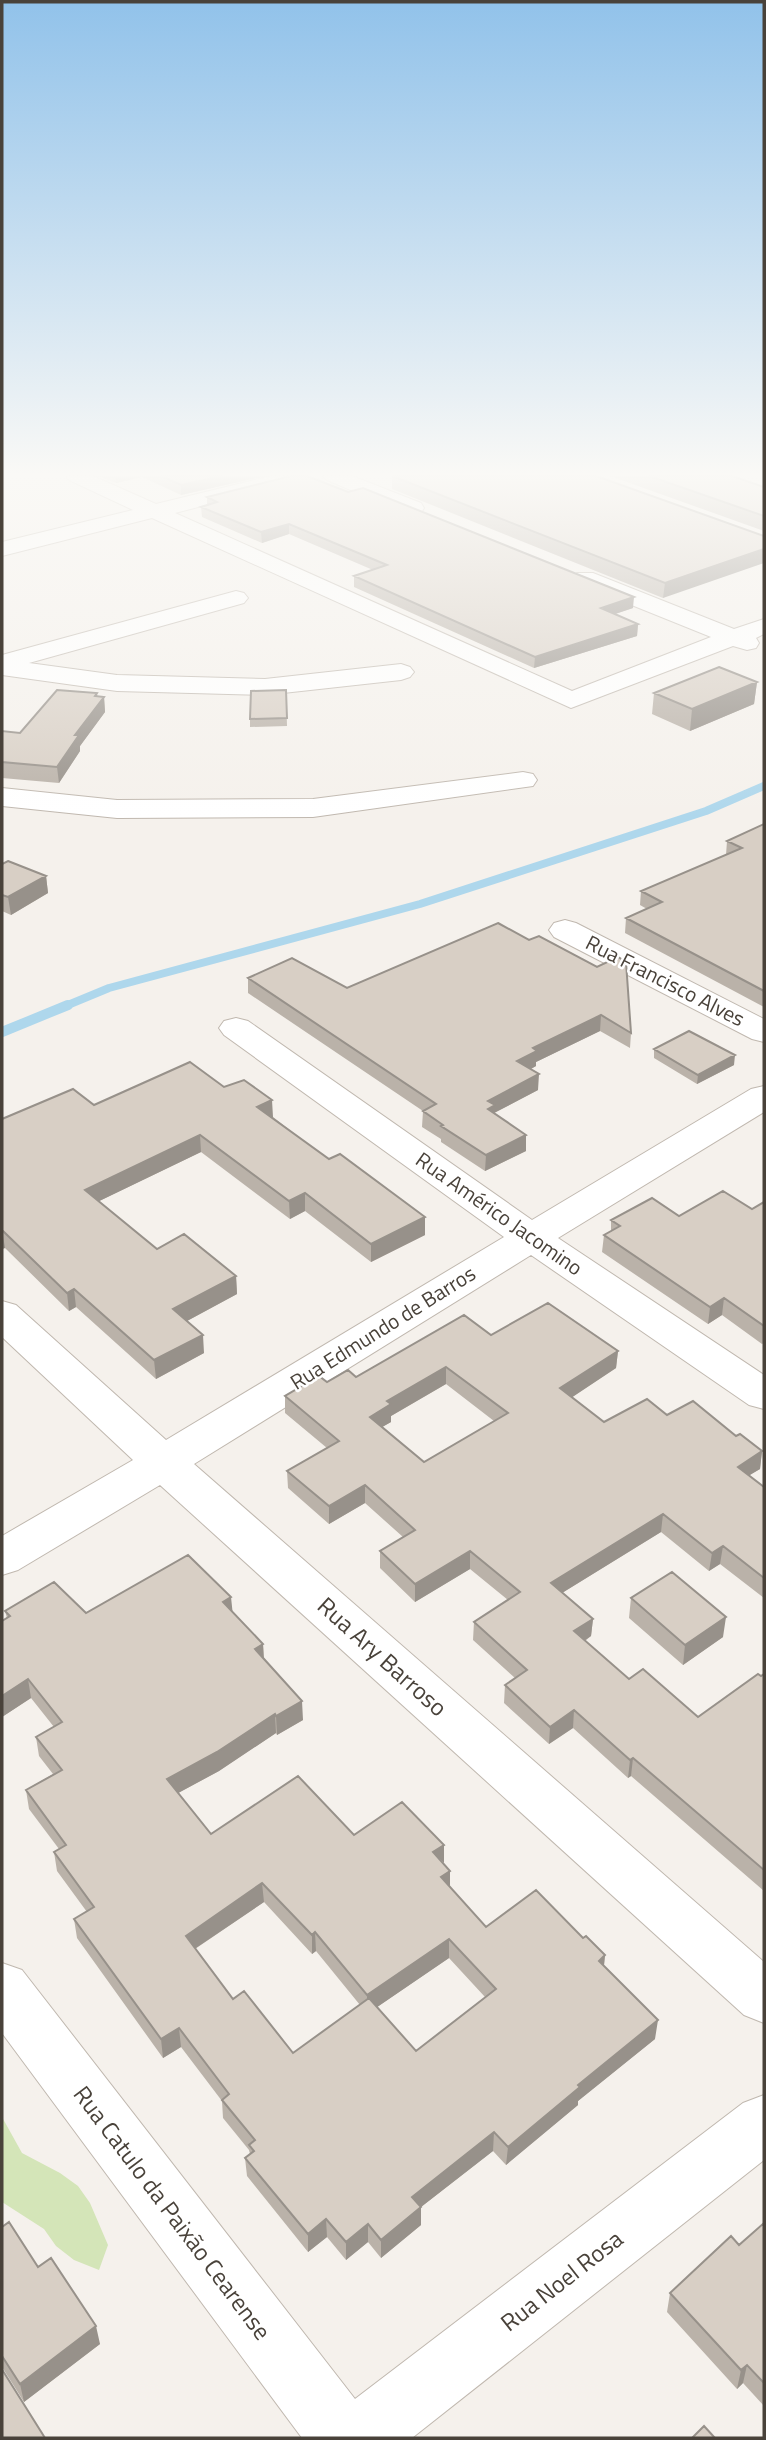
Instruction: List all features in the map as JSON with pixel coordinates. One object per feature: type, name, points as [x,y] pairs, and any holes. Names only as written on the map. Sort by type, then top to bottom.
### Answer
[{"type":"street","points":[[328,590],[571,700],[764,626]]},
{"type":"street","points":[[615,590],[764,650]]},
{"type":"street","points":[[2,665],[236,598]]},
{"type":"street","points":[[2,665],[117,683],[265,687],[401,672]]},
{"type":"street","points":[[2,797],[117,809],[313,808],[523,780]]},
{"type":"street","name":"Rua Francisco Alves","points":[[565,930],[764,1032]]},
{"type":"street","name":"Rua Américo Jacomino","points":[[236,1028],[530,1237],[764,1395]]},
{"type":"street","name":"Rua Edmundo de Barros","points":[[2,1558],[164,1463],[530,1237],[764,1097]]},
{"type":"street","name":"Rua Ary Barroso","points":[[2,1314],[164,1463],[764,1997]]},
{"type":"street","name":"Rua Catulo da Paixão Cearense","points":[[2,1988],[343,2438]]},
{"type":"street","name":"Rua Noel Rosa","points":[[359,2438],[764,2123]]},
{"type":"green space","points":[[2,2117],[22,2153],[78,2186],[90,2203],[108,2245],[99,2270],[74,2260],[56,2246],[44,2229],[2,2202]]},
{"type":"building","points":[[385,590],[616,590],[634,597],[601,608],[638,624],[535,657]]},
{"type":"building","points":[[719,667],[757,682],[692,709],[654,693]]},
{"type":"building","points":[[57,690],[97,693],[95,696],[104,697],[75,735],[79,735],[57,767],[2,762],[2,731],[20,733]]},
{"type":"building","points":[[286,690],[287,718],[250,719],[251,691]]},
{"type":"building","points":[[764,824],[764,991],[626,918],[662,902],[641,891],[742,848],[727,841]]},
{"type":"building","points":[[8,861],[46,876],[8,897],[2,895],[2,864]]},
{"type":"building","points":[[498,923],[529,940],[539,936],[597,967],[618,957],[626,962],[631,1033],[601,1015],[533,1048],[537,1051],[517,1061],[539,1074],[488,1101],[495,1105],[488,1109],[526,1135],[486,1155],[423,1111],[436,1104],[248,978],[292,958],[347,988]]},
{"type":"building","points":[[689,1031],[735,1055],[698,1075],[654,1049]]},
{"type":"building","points":[[190,1062],[224,1087],[244,1080],[272,1100],[257,1107],[329,1159],[340,1154],[425,1217],[371,1244],[305,1193],[289,1201],[200,1135],[85,1190],[157,1249],[184,1234],[236,1276],[173,1309],[203,1335],[154,1360],[74,1289],[67,1293],[2,1230],[2,1119],[73,1089],[94,1105]]},
{"type":"building","points":[[723,1191],[752,1209],[764,1202],[764,1326],[724,1298],[710,1307],[604,1235],[620,1226],[611,1220],[652,1198],[679,1216]]},
{"type":"building","points":[[548,1303],[618,1351],[560,1388],[604,1422],[647,1399],[667,1415],[693,1401],[736,1436],[740,1434],[762,1451],[738,1467],[764,1487],[764,1578],[723,1546],[712,1553],[663,1514],[551,1583],[593,1619],[574,1631],[629,1679],[643,1669],[698,1717],[758,1674],[764,1674],[764,1870],[633,1758],[630,1760],[574,1710],[550,1727],[505,1685],[527,1670],[474,1622],[520,1592],[470,1551],[415,1584],[380,1551],[415,1530],[365,1485],[329,1506],[287,1471],[339,1441],[285,1396],[319,1376],[327,1382],[348,1370],[356,1377],[464,1315],[491,1335]],"holes":[[[446,1367],[508,1413],[424,1462],[370,1417],[391,1404],[387,1401]]]},
{"type":"building","points":[[188,1555],[231,1597],[223,1602],[263,1644],[255,1649],[302,1701],[276,1716],[275,1714],[217,1752],[167,1779],[211,1834],[298,1776],[354,1835],[402,1802],[444,1845],[433,1852],[450,1871],[441,1877],[486,1927],[536,1890],[583,1938],[586,1936],[605,1955],[599,1961],[658,2020],[508,2147],[494,2132],[412,2197],[421,2207],[381,2240],[368,2224],[346,2242],[326,2219],[308,2234],[245,2158],[254,2151],[249,2145],[255,2140],[222,2100],[229,2094],[179,2028],[161,2039],[74,1919],[94,1907],[54,1852],[66,1845],[26,1790],[62,1770],[36,1737],[62,1722],[28,1679],[2,1696],[2,1621],[10,1616],[5,1611],[54,1582],[86,1613]],"holes":[[[262,1883],[312,1935],[315,1932],[367,1995],[449,1939],[496,1989],[416,2051],[369,1998],[293,2053],[244,1991],[233,1999],[186,1936]]]},
{"type":"building","points":[[672,1572],[726,1617],[685,1645],[631,1598]]},
{"type":"building","points":[[9,2222],[38,2267],[51,2258],[96,2326],[20,2384],[2,2356],[2,2227]]},
{"type":"building","points":[[764,2223],[764,2383],[747,2365],[741,2370],[670,2293],[731,2236],[739,2245]]},
{"type":"building","points":[[3,2371],[45,2438],[2,2438]]},
{"type":"building","points":[[704,2426],[715,2438],[692,2438]]},
{"type":"waterway","points":[[63,1007],[109,988],[420,904],[706,811],[764,786]]},
{"type":"waterway","points":[[2,1032],[68,1005]]}]
